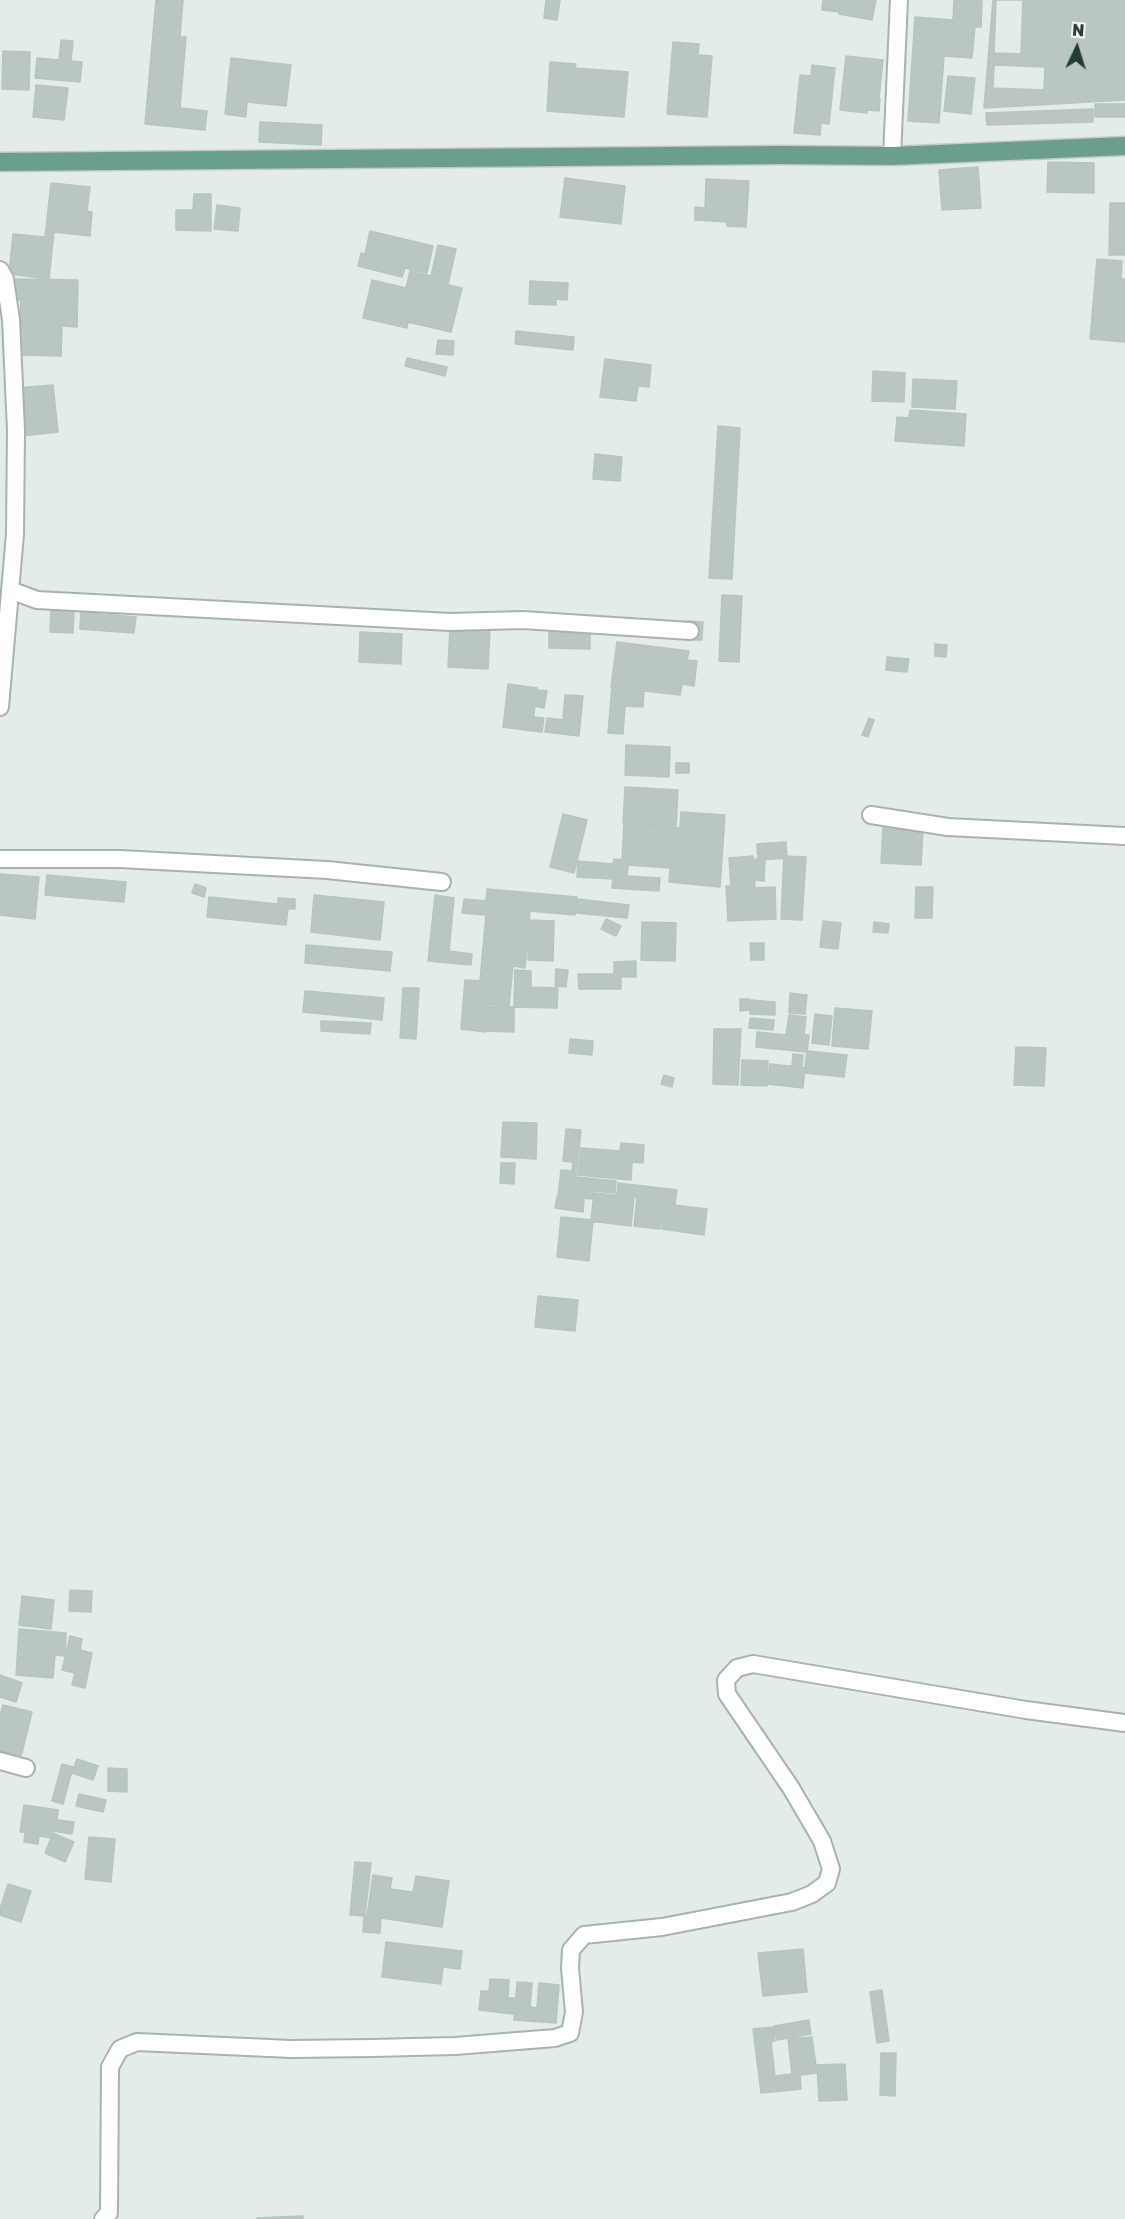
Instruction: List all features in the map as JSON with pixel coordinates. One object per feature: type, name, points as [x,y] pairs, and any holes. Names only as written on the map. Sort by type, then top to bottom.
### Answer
[{"type":"main road","points":[[0,162],[892,156],[1125,146]]},
{"type":"street","points":[[892,156],[899,0]]},
{"type":"street","points":[[0,270],[4,279],[11,320],[16,430],[15,534],[0,706]]},
{"type":"street","points":[[10,590],[37,600],[438,621],[523,620],[690,631]]},
{"type":"street","points":[[872,815],[948,827],[1125,836]]},
{"type":"street","points":[[0,859],[120,859],[327,870],[441,882]]},
{"type":"street","points":[[103,2219],[109,2213],[111,2067],[120,2049],[137,2042],[291,2049],[361,2049],[455,2046],[555,2038],[570,2033],[574,2012],[570,1968],[571,1950],[584,1935],[662,1927],[792,1902],[812,1894],[827,1883],[831,1869],[822,1841],[791,1788],[727,1694],[726,1680],[737,1668],[753,1664],[1026,1710],[1125,1723]]},
{"type":"street","points":[[0,1761],[26,1768]]},
{"type":"building","points":[[156,0],[183,0],[180,37],[186,37],[180,108],[207,111],[205,130],[145,124]]},
{"type":"building","points":[[546,0],[560,0],[557,20],[544,18]]},
{"type":"building","points":[[823,0],[841,0],[840,12],[822,10]]},
{"type":"building","points":[[842,0],[876,0],[872,20],[839,14]]},
{"type":"building","points":[[954,0],[982,0],[981,27],[975,27],[972,58],[944,56],[939,123],[908,121],[915,17],[953,20]]},
{"type":"building","points":[[993,0],[1125,0],[1125,100],[984,108]]},
{"type":"building","points":[[996,0],[1023,0],[1021,54],[994,53]]},
{"type":"building","points":[[61,40],[73,41],[71,61],[82,62],[80,82],[35,78],[37,58],[59,60]]},
{"type":"building","points":[[673,42],[699,44],[698,55],[712,56],[707,117],[667,114]]},
{"type":"building","points":[[3,51],[30,52],[29,90],[2,89]]},
{"type":"building","points":[[846,56],[883,60],[879,98],[868,97],[867,113],[840,110]]},
{"type":"building","points":[[231,58],[291,65],[286,106],[247,102],[246,117],[225,114]]},
{"type":"building","points":[[550,62],[576,64],[575,68],[628,72],[624,117],[547,111]]},
{"type":"building","points":[[812,65],[835,68],[829,124],[821,123],[820,135],[794,133],[800,75],[811,76]]},
{"type":"building","points":[[994,65],[1045,67],[1044,90],[993,88]]},
{"type":"building","points":[[948,76],[975,78],[971,114],[944,111]]},
{"type":"building","points":[[36,85],[68,88],[64,120],[33,117]]},
{"type":"building","points":[[869,98],[880,99],[879,111],[868,110]]},
{"type":"building","points":[[1095,104],[1125,104],[1125,117],[1095,117]]},
{"type":"building","points":[[1093,109],[1093,122],[987,125],[986,113]]},
{"type":"building","points":[[260,122],[322,125],[321,145],[259,142]]},
{"type":"building","points":[[1048,162],[1094,163],[1094,193],[1047,192]]},
{"type":"building","points":[[978,167],[981,208],[942,210],[939,170]]},
{"type":"building","points":[[565,178],[625,186],[621,224],[560,217]]},
{"type":"building","points":[[706,179],[749,181],[746,227],[727,226],[727,222],[695,220],[695,207],[705,208]]},
{"type":"building","points":[[51,183],[90,187],[87,211],[92,212],[90,236],[54,232],[49,279],[9,274],[13,234],[45,237]]},
{"type":"building","points":[[194,194],[211,194],[211,231],[176,230],[176,210],[193,210]]},
{"type":"building","points":[[1110,203],[1125,203],[1125,255],[1109,255]]},
{"type":"building","points":[[217,205],[240,208],[238,231],[214,229]]},
{"type":"building","points":[[370,231],[433,246],[427,273],[405,268],[402,277],[358,266],[361,253],[365,254]]},
{"type":"building","points":[[438,245],[456,249],[448,285],[462,288],[451,332],[408,322],[407,328],[363,318],[372,280],[406,288],[410,271],[431,276]]},
{"type":"building","points":[[1097,259],[1122,261],[1121,279],[1125,279],[1125,342],[1090,339]]},
{"type":"building","points":[[12,279],[78,280],[77,327],[62,326],[61,356],[19,355],[21,300],[12,300]]},
{"type":"building","points":[[530,281],[568,283],[567,300],[556,299],[556,305],[529,304]]},
{"type":"building","points":[[516,331],[574,337],[573,350],[515,344]]},
{"type":"building","points":[[438,340],[454,341],[453,355],[436,354]]},
{"type":"building","points":[[407,358],[447,367],[445,376],[405,366]]},
{"type":"building","points":[[605,359],[651,365],[649,387],[638,386],[636,401],[600,397]]},
{"type":"building","points":[[873,371],[905,373],[904,402],[872,401]]},
{"type":"building","points":[[913,379],[957,381],[955,409],[912,407]]},
{"type":"building","points":[[53,385],[58,432],[21,436],[16,388]]},
{"type":"building","points":[[910,410],[966,414],[964,446],[895,441],[897,417],[909,418]]},
{"type":"building","points":[[718,426],[740,428],[732,579],[709,578]]},
{"type":"building","points":[[595,454],[622,457],[620,481],[593,479]]},
{"type":"building","points":[[722,595],[742,596],[739,662],[719,661]]},
{"type":"building","points":[[51,607],[74,609],[73,633],[50,632]]},
{"type":"building","points":[[81,612],[136,617],[134,633],[80,629]]},
{"type":"building","points":[[688,621],[703,622],[702,640],[688,640]]},
{"type":"building","points":[[450,627],[490,629],[488,669],[448,667]]},
{"type":"building","points":[[549,629],[590,631],[590,649],[549,648]]},
{"type":"building","points":[[360,632],[402,634],[401,664],[359,662]]},
{"type":"building","points":[[617,642],[689,651],[687,660],[697,661],[694,686],[682,684],[680,695],[611,687]]},
{"type":"building","points":[[935,644],[947,645],[946,657],[935,656]]},
{"type":"building","points":[[887,657],[909,659],[907,672],[886,670]]},
{"type":"building","points":[[508,684],[537,688],[532,731],[503,727]]},
{"type":"building","points":[[612,687],[644,691],[643,707],[625,706],[623,734],[608,733]]},
{"type":"building","points":[[538,690],[547,691],[544,708],[535,706]]},
{"type":"building","points":[[565,695],[583,696],[579,736],[545,732],[547,718],[563,720]]},
{"type":"building","points":[[534,717],[544,718],[542,732],[533,731]]},
{"type":"building","points":[[869,718],[874,720],[868,737],[862,735]]},
{"type":"building","points":[[626,745],[670,747],[669,777],[625,775]]},
{"type":"building","points":[[676,763],[689,763],[689,773],[676,773]]},
{"type":"building","points":[[625,787],[678,790],[676,826],[623,823]]},
{"type":"building","points":[[681,812],[725,815],[720,887],[669,882],[670,868],[628,865],[627,876],[660,878],[659,891],[612,888],[613,879],[577,877],[578,861],[613,864],[614,859],[622,860],[624,824],[680,828]]},
{"type":"building","points":[[563,814],[587,820],[574,873],[550,867]]},
{"type":"building","points":[[883,827],[923,829],[921,865],[881,863]]},
{"type":"building","points":[[786,842],[787,858],[758,860],[757,844]]},
{"type":"building","points":[[753,856],[755,888],[775,887],[776,919],[728,921],[726,886],[731,886],[729,858]]},
{"type":"building","points":[[784,856],[806,857],[802,920],[781,919]]},
{"type":"building","points":[[755,859],[765,860],[764,881],[754,880]]},
{"type":"building","points":[[0,874],[39,877],[35,919],[0,915]]},
{"type":"building","points":[[47,875],[126,882],[124,902],[45,895]]},
{"type":"building","points":[[195,884],[206,888],[204,897],[192,893]]},
{"type":"building","points":[[916,887],[933,887],[932,918],[915,918]]},
{"type":"building","points":[[487,889],[577,897],[575,915],[530,911],[525,968],[513,966],[509,1006],[488,1004],[486,1032],[461,1029],[465,980],[480,981],[486,915],[462,913],[464,899],[486,901]]},
{"type":"building","points":[[314,895],[384,902],[380,940],[311,932]]},
{"type":"building","points":[[435,895],[454,898],[449,951],[472,954],[471,965],[428,961]]},
{"type":"building","points":[[209,897],[278,904],[278,898],[295,899],[295,909],[288,909],[286,925],[207,917]]},
{"type":"building","points":[[578,899],[629,905],[627,918],[576,913]]},
{"type":"building","points":[[606,919],[621,926],[616,936],[601,929]]},
{"type":"building","points":[[529,920],[554,921],[553,961],[528,960]]},
{"type":"building","points":[[823,921],[841,923],[838,949],[820,947]]},
{"type":"building","points":[[642,922],[676,923],[675,961],[641,960]]},
{"type":"building","points":[[874,922],[889,924],[888,933],[873,932]]},
{"type":"building","points":[[750,943],[764,943],[764,960],[751,960]]},
{"type":"building","points":[[306,945],[392,952],[390,971],[305,963]]},
{"type":"building","points":[[636,961],[636,977],[621,977],[621,989],[579,989],[578,974],[614,974],[614,962]]},
{"type":"building","points":[[556,969],[568,970],[566,987],[555,986]]},
{"type":"building","points":[[515,970],[531,971],[531,987],[558,988],[557,1008],[514,1007]]},
{"type":"building","points":[[403,988],[419,988],[416,1039],[400,1038]]},
{"type":"building","points":[[305,991],[384,998],[382,1020],[303,1012]]},
{"type":"building","points":[[790,993],[807,995],[805,1014],[789,1013]]},
{"type":"building","points":[[740,999],[749,999],[749,1010],[740,1011]]},
{"type":"building","points":[[751,1000],[775,1002],[775,1015],[750,1014]]},
{"type":"building","points":[[488,1006],[514,1007],[514,1032],[487,1031]]},
{"type":"building","points":[[835,1008],[872,1011],[868,1049],[832,1046]]},
{"type":"building","points":[[815,1014],[832,1016],[829,1045],[812,1043]]},
{"type":"building","points":[[789,1015],[806,1017],[804,1035],[809,1035],[807,1052],[756,1047],[757,1032],[786,1035]]},
{"type":"building","points":[[750,1018],[774,1020],[773,1030],[749,1028]]},
{"type":"building","points":[[321,1021],[371,1023],[370,1034],[321,1031]]},
{"type":"building","points":[[714,1029],[741,1029],[738,1085],[713,1084]]},
{"type":"building","points":[[570,1039],[593,1041],[592,1055],[569,1053]]},
{"type":"building","points":[[1016,1047],[1046,1048],[1044,1086],[1014,1085]]},
{"type":"building","points":[[807,1051],[847,1055],[844,1077],[804,1073]]},
{"type":"building","points":[[793,1054],[803,1055],[802,1066],[792,1065]]},
{"type":"building","points":[[742,1060],[768,1061],[767,1086],[741,1085]]},
{"type":"building","points":[[770,1064],[805,1068],[803,1088],[768,1084]]},
{"type":"building","points":[[664,1075],[674,1078],[672,1087],[661,1084]]},
{"type":"building","points":[[503,1122],[537,1123],[536,1159],[501,1157]]},
{"type":"building","points":[[566,1129],[581,1130],[576,1177],[616,1181],[615,1193],[593,1191],[592,1199],[558,1196],[561,1170],[572,1171],[573,1162],[563,1161]]},
{"type":"building","points":[[621,1143],[644,1145],[643,1163],[632,1162],[631,1180],[578,1175],[581,1148],[620,1151]]},
{"type":"building","points":[[501,1163],[515,1163],[514,1184],[500,1183]]},
{"type":"building","points":[[618,1183],[677,1190],[675,1204],[664,1202],[660,1229],[634,1226],[637,1197],[617,1195]]},
{"type":"building","points":[[594,1193],[634,1197],[631,1226],[591,1221]]},
{"type":"building","points":[[557,1197],[584,1200],[583,1212],[555,1208]]},
{"type":"building","points":[[665,1204],[707,1209],[704,1235],[662,1229]]},
{"type":"building","points":[[561,1217],[593,1220],[589,1261],[557,1257]]},
{"type":"building","points":[[538,1296],[578,1300],[575,1331],[535,1327]]},
{"type":"building","points":[[70,1590],[92,1591],[91,1612],[69,1611]]},
{"type":"building","points":[[22,1596],[54,1600],[51,1629],[19,1625]]},
{"type":"building","points":[[19,1629],[66,1633],[65,1656],[55,1655],[53,1678],[16,1675]]},
{"type":"building","points":[[70,1636],[82,1639],[80,1650],[92,1653],[85,1688],[72,1685],[75,1673],[62,1670]]},
{"type":"building","points":[[0,1675],[22,1683],[16,1702],[0,1697]]},
{"type":"building","points":[[3,1705],[32,1712],[20,1761],[0,1756],[0,1716]]},
{"type":"building","points":[[77,1759],[98,1766],[93,1780],[72,1773]]},
{"type":"building","points":[[62,1764],[73,1767],[63,1804],[52,1801]]},
{"type":"building","points":[[108,1768],[127,1769],[127,1792],[108,1791]]},
{"type":"building","points":[[79,1794],[106,1800],[103,1812],[76,1806]]},
{"type":"building","points":[[24,1805],[58,1810],[57,1820],[74,1822],[72,1834],[53,1831],[52,1838],[39,1836],[38,1844],[24,1842],[25,1832],[20,1832]]},
{"type":"building","points":[[53,1833],[74,1842],[65,1862],[45,1853]]},
{"type":"building","points":[[89,1837],[115,1839],[111,1882],[85,1879]]},
{"type":"building","points":[[355,1862],[371,1863],[365,1916],[350,1915]]},
{"type":"building","points":[[373,1875],[392,1878],[390,1889],[413,1892],[416,1876],[449,1881],[442,1927],[367,1916]]},
{"type":"building","points":[[8,1884],[31,1891],[21,1922],[0,1915]]},
{"type":"building","points":[[364,1917],[381,1918],[380,1933],[363,1932]]},
{"type":"building","points":[[386,1942],[462,1951],[460,1969],[443,1967],[441,1984],[382,1977]]},
{"type":"building","points":[[803,1949],[807,1992],[763,1996],[758,1953]]},
{"type":"building","points":[[490,1979],[509,1980],[508,1998],[514,1998],[513,2014],[479,2010],[481,1991],[489,1991]]},
{"type":"building","points":[[517,1982],[532,1983],[530,2007],[537,2008],[539,1983],[559,1985],[556,2023],[514,2020]]},
{"type":"building","points":[[882,1990],[889,2041],[877,2043],[870,1992]]},
{"type":"building","points":[[809,2020],[811,2034],[777,2040],[774,2026]]},
{"type":"building","points":[[773,2027],[775,2041],[771,2042],[775,2076],[792,2074],[788,2039],[812,2037],[817,2073],[800,2075],[801,2089],[761,2093],[753,2029]]},
{"type":"building","points":[[881,2053],[896,2053],[895,2096],[880,2095]]},
{"type":"building","points":[[845,2064],[847,2100],[819,2101],[817,2065]]},
{"type":"building","points":[[303,2216],[303,2219],[257,2219],[257,2218]]}]
